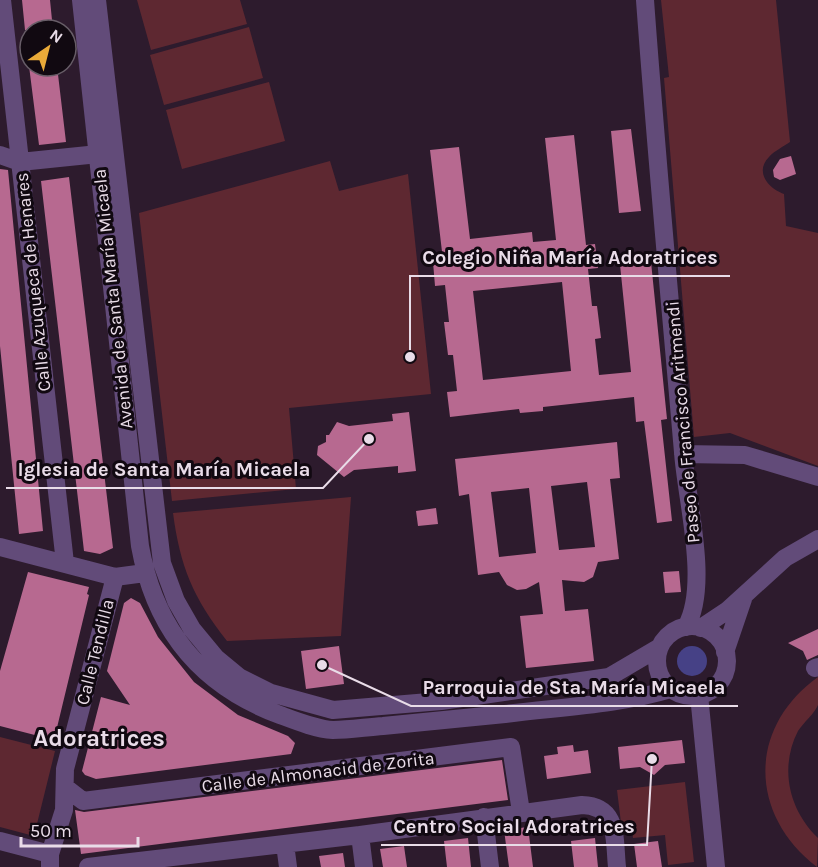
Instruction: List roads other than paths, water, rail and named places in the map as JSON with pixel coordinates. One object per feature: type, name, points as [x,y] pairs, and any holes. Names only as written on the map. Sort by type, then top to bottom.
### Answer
[{"type":"street","name":"Calle Azuqueca de Henares","points":[[2,0],[65,563]]},
{"type":"street","name":"Avenida de Santa María Micaela","points":[[81,0],[140,546],[145,573],[159,609],[178,642],[206,673],[230,693],[292,720],[332,730],[443,721],[634,698],[671,689]]},
{"type":"street","name":"Avenida de Santa María Micaela","points":[[97,0],[162,563],[176,601],[192,630],[216,658],[239,678],[271,693],[333,710],[441,701],[609,677],[660,647]]},
{"type":"street","name":"Paseo de Francisco Aritmendi","points":[[645,0],[683,454],[697,569],[692,613],[694,627]]},
{"type":"street","points":[[0,155],[20,162],[116,152]]},
{"type":"street","points":[[683,454],[745,455],[818,477]]},
{"type":"street","points":[[743,597],[725,652],[726,666],[720,682],[714,688],[699,695],[680,694],[671,689],[660,675],[657,665],[660,647],[671,633],[694,627],[743,597],[777,564],[818,539]]},
{"type":"street","points":[[0,547],[115,577],[145,573]]},
{"type":"street","name":"Calle Tendilla","points":[[50,861],[64,810],[65,770],[115,577]]},
{"type":"street","points":[[694,627],[716,636],[725,652]]},
{"type":"street","points":[[699,695],[716,867]]},
{"type":"street","name":"Calle de Almonacid de Zorita","points":[[65,787],[83,801],[511,747],[521,812]]},
{"type":"street","points":[[88,867],[360,835],[582,805],[603,810],[613,830],[617,867]]},
{"type":"street","points":[[484,817],[490,867]]},
{"type":"street","points":[[360,835],[364,867]]},
{"type":"street","points":[[0,840],[50,861]]},
{"type":"street","points":[[285,844],[288,867]]},
{"type":"place","name":"Colegio Niña María Adoratrices","points":[[410,357]]},
{"type":"place","name":"Iglesia de Santa María Micaela","points":[[369,439]]},
{"type":"place","name":"Parroquia de Sta. María Micaela","points":[[322,665]]},
{"type":"place","name":"Centro Social Adoratrices","points":[[652,759]]},
{"type":"district","name":"Adoratrices","points":[[99,738]]}]
